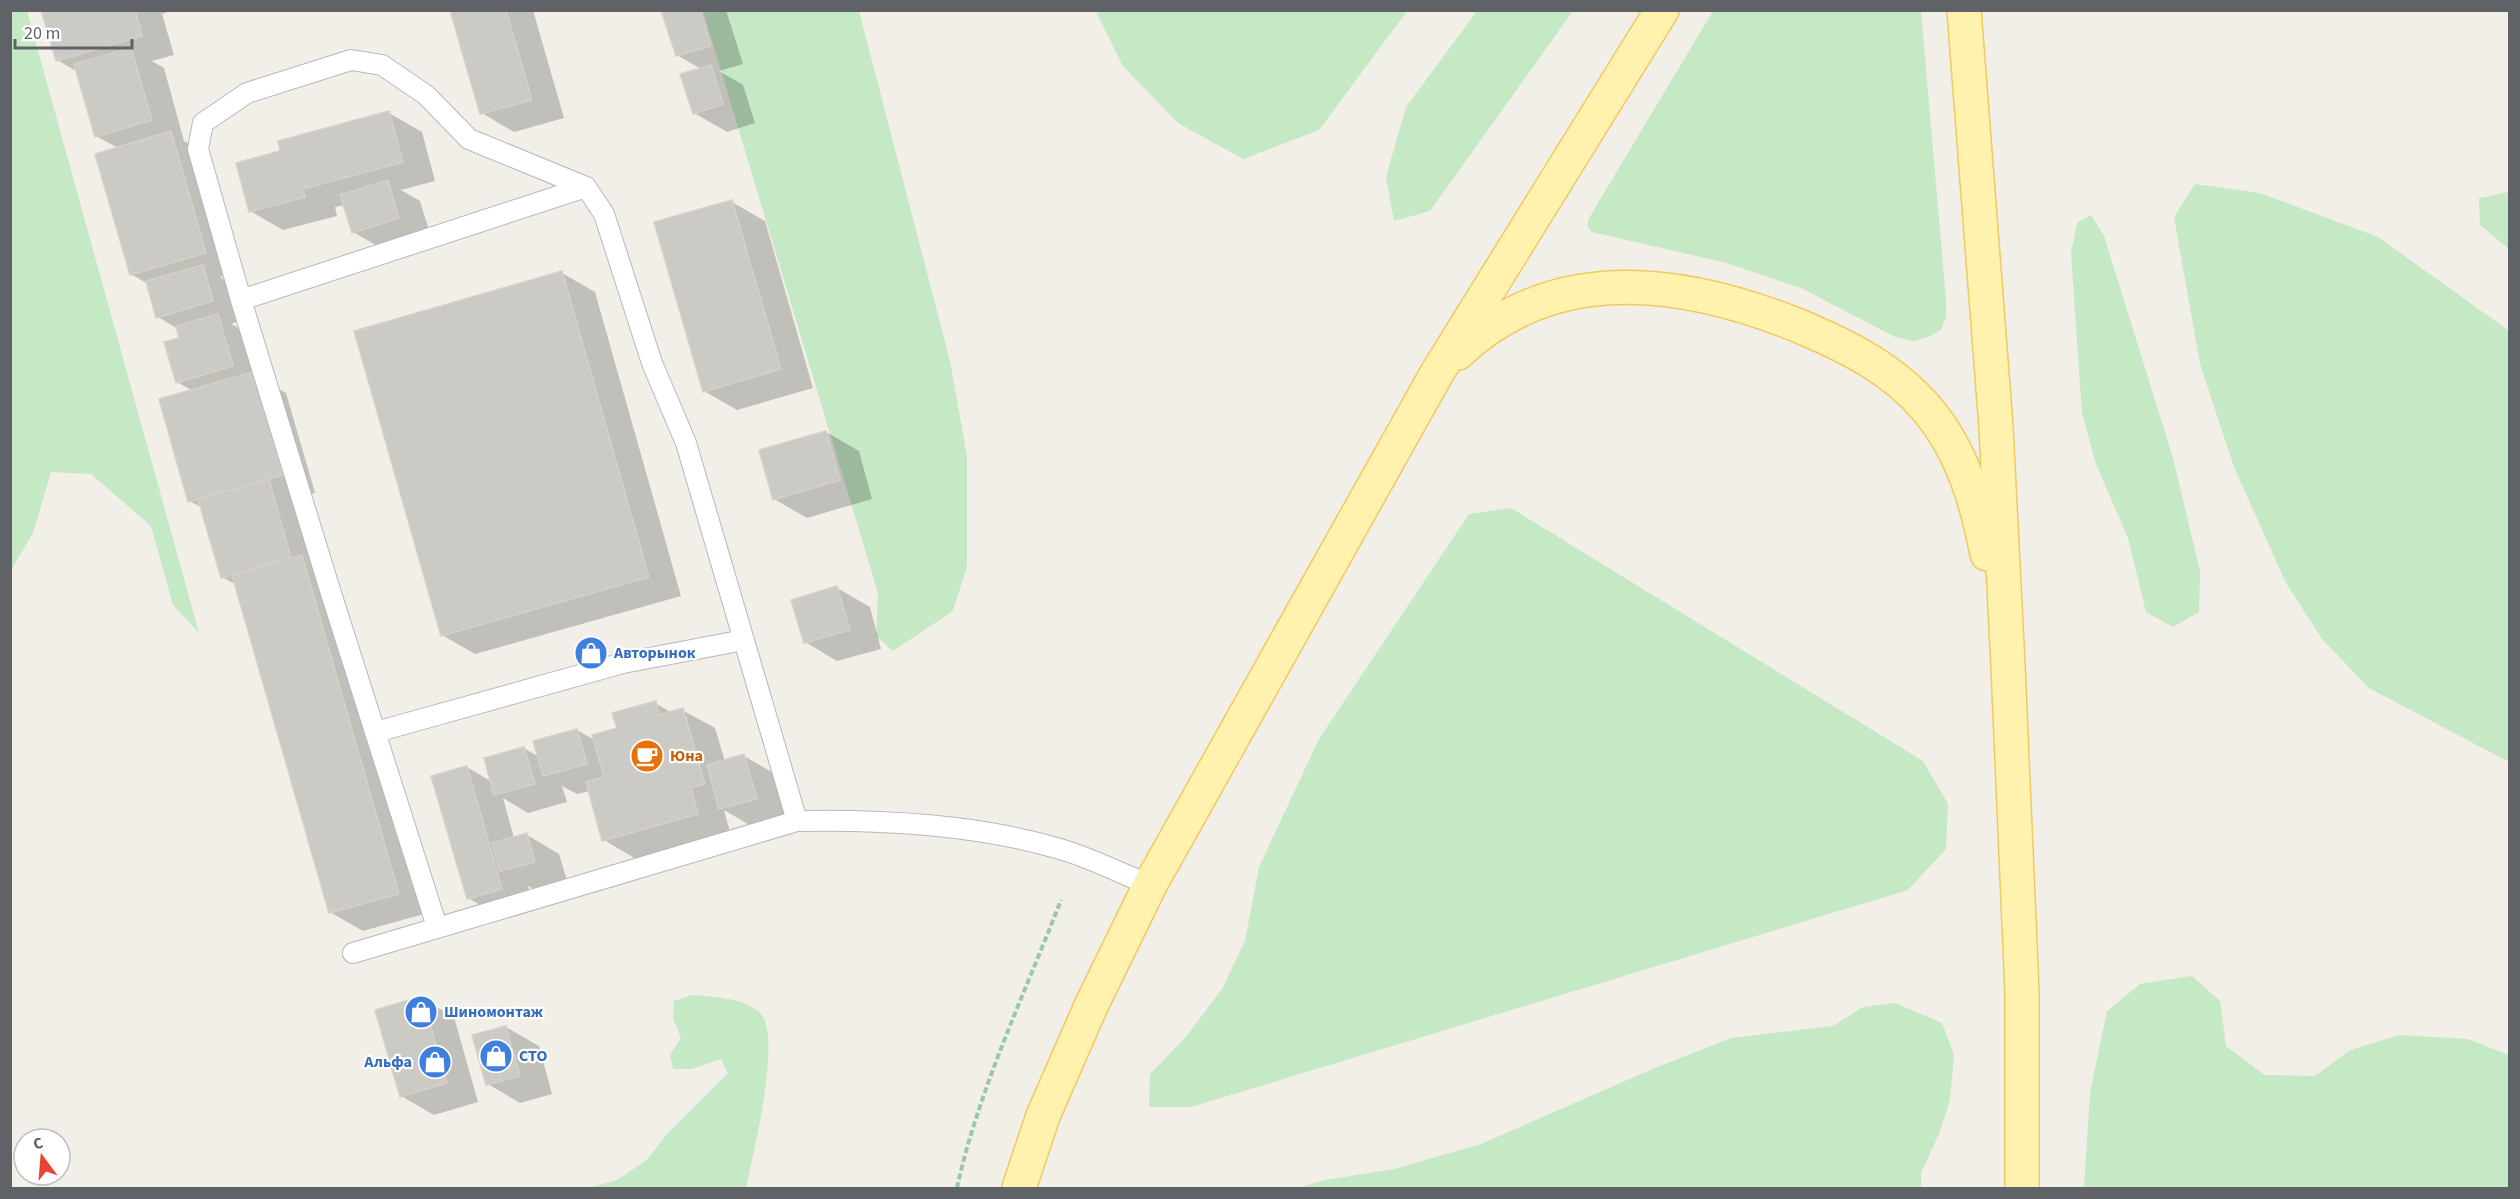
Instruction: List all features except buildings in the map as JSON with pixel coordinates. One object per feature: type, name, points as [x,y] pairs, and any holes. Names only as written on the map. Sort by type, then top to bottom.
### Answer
[{"type":"main road","points":[[1019,1188],[1043,1116],[1091,1006],[1150,885],[1437,373],[1662,10]]},
{"type":"main road","points":[[1964,10],[1996,427],[2008,666],[2022,992],[2022,1188]]},
{"type":"main road","points":[[1437,373],[1472,340],[1512,314],[1551,299],[1590,290],[1646,286],[1700,294],[1758,310],[1830,339],[1878,364],[1906,386],[1929,410],[1951,443],[1966,474],[1977,512],[2008,666]]},
{"type":"lane","points":[[437,927],[241,300],[198,149],[203,123],[247,93],[351,60],[382,65],[426,96],[470,139],[586,187],[604,214],[652,363],[686,443],[797,821]]},
{"type":"lane","points":[[241,300],[586,187]]},
{"type":"lane","points":[[375,732],[623,663],[744,640]]},
{"type":"lane","points":[[353,953],[797,821],[864,819],[994,834],[1061,849],[1150,885]]},
{"type":"path","points":[[957,1188],[964,1158],[984,1097],[1062,900]]},
{"type":"green space","points":[[10,11],[27,11],[199,633],[173,605],[151,526],[91,474],[51,472],[33,533],[11,570]]},
{"type":"green space","points":[[703,11],[859,11],[950,361],[967,456],[967,566],[953,611],[893,651],[876,636],[878,593]]},
{"type":"green space","points":[[1096,11],[1407,11],[1319,130],[1243,159],[1178,123],[1122,65]]},
{"type":"green space","points":[[1477,11],[1573,11],[1430,211],[1394,221],[1386,177],[1406,107]]},
{"type":"green space","points":[[1713,11],[1921,11],[1946,300],[1946,317],[1941,330],[1914,341],[1895,337],[1801,288],[1727,263],[1592,232],[1588,227],[1588,220]]},
{"type":"green space","points":[[2195,184],[2260,193],[2378,237],[2509,331],[2509,762],[2369,688],[2322,639],[2286,583],[2234,467],[2200,364],[2174,217]]},
{"type":"green space","points":[[2510,192],[2509,249],[2480,225],[2479,198]]},
{"type":"green space","points":[[2091,215],[2104,236],[2173,458],[2200,571],[2199,612],[2173,627],[2146,612],[2128,538],[2096,464],[2082,413],[2071,253],[2077,223]]},
{"type":"green space","points":[[1511,508],[1923,761],[1948,804],[1946,849],[1908,890],[1191,1107],[1149,1107],[1150,1074],[1186,1037],[1222,989],[1245,941],[1259,867],[1319,739],[1469,514]]},
{"type":"green space","points":[[2192,976],[2220,1001],[2226,1046],[2265,1075],[2315,1076],[2350,1050],[2400,1035],[2468,1039],[2509,1055],[2509,1188],[2084,1188],[2090,1093],[2107,1011],[2140,984]]},
{"type":"green space","points":[[692,995],[744,1003],[759,1012],[766,1024],[768,1044],[764,1096],[746,1188],[589,1188],[617,1180],[647,1160],[667,1134],[728,1073],[721,1059],[692,1069],[673,1069],[670,1055],[681,1038],[673,1018],[674,1001]]},
{"type":"green space","points":[[1895,1003],[1942,1023],[1954,1055],[1950,1100],[1939,1134],[1921,1173],[1921,1188],[1300,1188],[1320,1181],[1394,1169],[1481,1144],[1650,1070],[1731,1038],[1833,1026],[1863,1007]]},
{"type":"place","name":"Авторынок","points":[[591,653]]},
{"type":"place","name":"Юна","points":[[647,756]]},
{"type":"place","name":"Шиномонтаж","points":[[421,1012]]},
{"type":"place","name":"СТО","points":[[496,1056]]},
{"type":"place","name":"Альфа","points":[[435,1062]]}]
